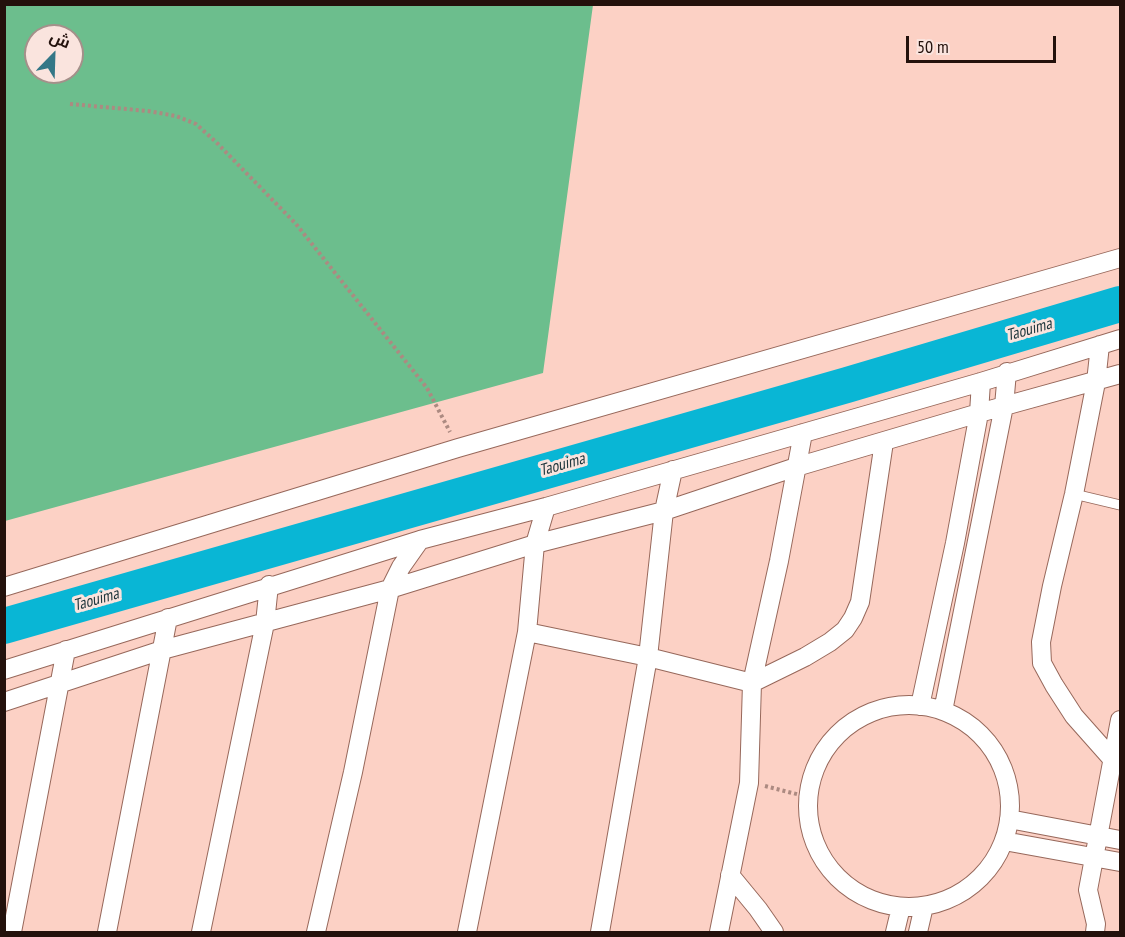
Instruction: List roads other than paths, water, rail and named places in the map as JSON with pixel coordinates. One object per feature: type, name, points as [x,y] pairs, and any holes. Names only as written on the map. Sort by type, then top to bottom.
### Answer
[{"type":"street","points":[[4,587],[458,448],[1120,258]]},
{"type":"street","points":[[4,669],[420,540],[546,507],[1120,339]]},
{"type":"street","points":[[1100,345],[1096,382],[1074,494],[1041,642],[1042,663],[1053,685],[1074,716],[1113,760]]},
{"type":"street","points":[[943,711],[1004,406],[1007,372]]},
{"type":"street","points":[[4,702],[162,650],[390,589],[535,544],[664,511],[796,467],[1120,374]]},
{"type":"street","points":[[920,706],[946,588],[979,413],[981,381]]},
{"type":"street","points":[[719,933],[749,783],[752,683],[779,561],[803,433]]},
{"type":"street","points":[[527,632],[648,657],[752,683],[805,657],[845,630],[860,602],[884,442]]},
{"type":"street","points":[[600,933],[648,657],[664,511],[673,470]]},
{"type":"street","points":[[467,933],[527,632],[535,544],[546,507]]},
{"type":"street","points":[[316,933],[390,589],[401,567],[420,540]]},
{"type":"street","points":[[201,933],[265,623],[269,585]]},
{"type":"street","points":[[106,933],[168,618]]},
{"type":"street","points":[[12,933],[66,650]]},
{"type":"street","points":[[894,706],[920,706],[943,711],[963,721],[981,736],[995,753],[1005,774],[1010,796],[1009,819],[1004,841],[988,869],[964,891],[944,901],[924,906],[901,907],[878,902],[858,893],[839,879],[825,862],[814,842],[808,820],[808,797],[814,771],[826,747],[845,728],[868,714],[894,706]]},
{"type":"street","points":[[1078,933],[1096,928],[1088,890],[1120,720]]},
{"type":"street","points":[[1009,819],[1120,840]]},
{"type":"street","points":[[1004,841],[1120,862]]},
{"type":"street","points":[[730,875],[774,933]]},
{"type":"street","points":[[918,933],[924,906]]},
{"type":"street","points":[[895,933],[901,907]]},
{"type":"lane","points":[[1074,494],[1120,505]]},
{"type":"waterway","name":"Taouima","points":[[4,626],[847,385],[1120,304]]}]
